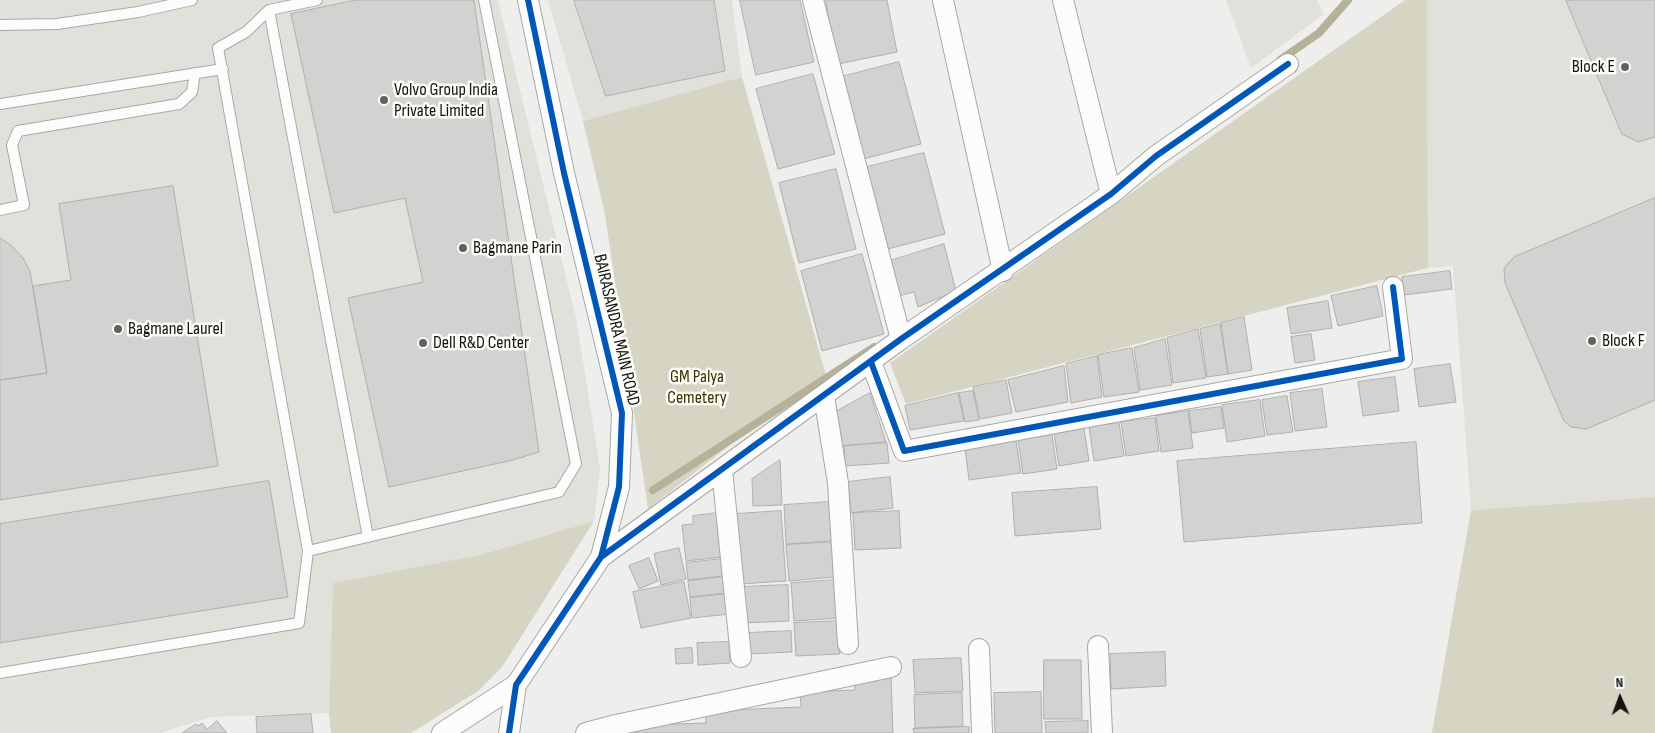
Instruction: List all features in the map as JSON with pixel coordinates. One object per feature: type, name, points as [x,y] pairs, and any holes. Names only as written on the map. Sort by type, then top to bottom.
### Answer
[{"type":"street","name":"BAIRASANDRA MAIN ROAD","points":[[509,733],[516,685],[601,557],[619,487],[622,413],[564,173],[528,0]]},
{"type":"street","points":[[813,0],[901,338]]},
{"type":"street","points":[[942,0],[1002,271]]},
{"type":"street","points":[[1063,0],[1112,194]]},
{"type":"street","points":[[601,557],[871,362],[901,338],[1002,271],[1112,194],[1156,156],[1288,64]]},
{"type":"street","points":[[871,362],[904,451],[1402,359],[1393,287]]},
{"type":"street","points":[[824,396],[838,483],[848,644]]},
{"type":"street","points":[[722,470],[741,657]]},
{"type":"street","points":[[1098,646],[1102,733]]},
{"type":"street","points":[[979,649],[982,733]]},
{"type":"street","points":[[586,733],[891,667]]},
{"type":"street","points":[[442,733],[516,685]]},
{"type":"lane","points":[[0,25],[57,24],[138,12],[192,0]]},
{"type":"lane","points":[[0,672],[299,623],[308,551],[218,48],[246,32],[269,10],[317,0]]},
{"type":"lane","points":[[308,551],[559,492],[576,464],[484,0]]},
{"type":"lane","points":[[269,10],[368,537]]},
{"type":"lane","points":[[0,104],[223,69]]},
{"type":"lane","points":[[0,210],[24,206],[12,145],[18,131],[180,104],[192,92],[195,73]]},
{"type":"shaded area","points":[[0,0],[498,0],[576,318],[600,467],[594,521],[480,555],[333,583],[329,713],[210,717],[160,733],[0,733]]},
{"type":"shaded area","points":[[548,0],[732,0],[742,77],[583,121]]},
{"type":"shaded area","points":[[1226,0],[1317,0],[1324,14],[1251,68]]},
{"type":"shaded area","points":[[1427,0],[1655,0],[1655,497],[1471,510],[1453,266],[1428,268]]},
{"type":"green space","points":[[1405,0],[1427,0],[1428,268],[906,404],[890,363]]},
{"type":"green space","name":"GM Palya Cemetery","points":[[742,77],[827,379],[776,409],[648,509],[605,214],[583,121]]},
{"type":"green space","points":[[1655,497],[1655,733],[1432,733],[1471,510]]},
{"type":"green space","points":[[594,521],[502,667],[478,691],[411,733],[331,733],[329,713],[333,583],[480,555]]},
{"type":"building","name":"Bagmane Parin","points":[[356,0],[474,0],[539,452],[513,460],[389,487],[348,298],[423,282],[405,198],[334,213],[291,14]]},
{"type":"building","points":[[574,0],[714,0],[725,71],[606,96]]},
{"type":"building","points":[[740,0],[800,0],[814,62],[756,75]]},
{"type":"building","points":[[826,0],[887,0],[897,52],[838,64]]},
{"type":"building","name":"Block E","points":[[1566,0],[1655,0],[1655,137],[1638,142],[1622,134]]},
{"type":"building","points":[[899,62],[921,144],[863,159],[841,77]]},
{"type":"building","points":[[813,74],[835,154],[778,169],[756,89]]},
{"type":"building","points":[[924,153],[945,234],[884,250],[863,168]]},
{"type":"building","points":[[836,169],[856,249],[799,263],[779,183]]},
{"type":"building","name":"Bagmane Laurel","points":[[173,186],[218,466],[0,500],[0,380],[47,373],[33,286],[71,280],[59,204]]},
{"type":"building","name":"Block F","points":[[1655,198],[1655,400],[1586,429],[1571,427],[1564,421],[1505,283],[1504,268],[1514,257]]},
{"type":"building","points":[[0,238],[12,246],[23,258],[30,271],[47,373],[0,380]]},
{"type":"building","points":[[944,244],[956,291],[918,307],[914,292],[898,296],[890,261]]},
{"type":"building","points":[[862,254],[884,334],[822,351],[801,271]]},
{"type":"building","points":[[1450,271],[1452,289],[1404,295],[1402,277]]},
{"type":"building","points":[[1377,286],[1383,316],[1338,326],[1331,296]]},
{"type":"building","points":[[1328,301],[1332,328],[1291,334],[1287,308]]},
{"type":"building","points":[[1244,317],[1252,370],[1228,374],[1221,323]]},
{"type":"building","points":[[1220,324],[1228,374],[1207,377],[1200,329]]},
{"type":"building","points":[[1198,329],[1206,378],[1173,383],[1167,338]]},
{"type":"building","points":[[1311,334],[1315,360],[1295,363],[1291,337]]},
{"type":"building","points":[[1165,339],[1172,385],[1140,390],[1134,348]]},
{"type":"building","points":[[1132,348],[1139,392],[1104,397],[1098,355]]},
{"type":"building","points":[[1097,356],[1102,397],[1071,403],[1066,364]]},
{"type":"building","points":[[1450,364],[1456,402],[1419,407],[1414,369]]},
{"type":"building","points":[[1064,366],[1068,402],[1016,412],[1008,380]]},
{"type":"building","points":[[1395,377],[1399,411],[1363,416],[1358,382]]},
{"type":"building","points":[[1006,380],[1012,413],[980,419],[973,387]]},
{"type":"building","points":[[1322,389],[1327,427],[1295,431],[1290,393]]},
{"type":"building","points":[[973,391],[979,420],[965,422],[959,393]]},
{"type":"building","points":[[870,393],[886,442],[842,446],[837,411]]},
{"type":"building","points":[[958,393],[964,421],[910,430],[905,406]]},
{"type":"building","points":[[1287,396],[1293,432],[1267,435],[1262,400]]},
{"type":"building","points":[[1260,400],[1265,436],[1227,442],[1222,405]]},
{"type":"building","points":[[1221,407],[1224,428],[1192,433],[1189,411]]},
{"type":"building","points":[[1188,411],[1193,448],[1161,452],[1156,416]]},
{"type":"building","points":[[1155,418],[1159,451],[1126,456],[1121,422]]},
{"type":"building","points":[[1119,423],[1124,456],[1094,461],[1089,427]]},
{"type":"building","points":[[1084,429],[1089,461],[1059,466],[1054,434]]},
{"type":"building","points":[[1052,435],[1057,469],[1023,474],[1018,440]]},
{"type":"building","points":[[1016,441],[1021,473],[969,480],[965,448]]},
{"type":"building","points":[[1416,442],[1422,523],[1184,542],[1177,461]]},
{"type":"building","points":[[887,443],[889,463],[845,466],[844,446]]},
{"type":"building","points":[[780,460],[782,505],[753,506],[752,479]]},
{"type":"building","points":[[890,477],[893,508],[851,513],[848,482]]},
{"type":"building","points":[[269,481],[288,597],[0,643],[0,524]]},
{"type":"building","points":[[1097,487],[1101,529],[1015,536],[1012,493]]},
{"type":"building","points":[[829,502],[832,541],[786,544],[784,505]]},
{"type":"building","points":[[781,511],[786,581],[740,584],[736,514]]},
{"type":"building","points":[[899,511],[901,548],[855,550],[853,513]]},
{"type":"building","points":[[717,513],[722,557],[686,561],[682,525],[693,524],[693,516]]},
{"type":"building","points":[[832,542],[834,577],[789,581],[786,545]]},
{"type":"building","points":[[679,548],[686,579],[661,585],[654,554]]},
{"type":"building","points":[[649,558],[658,581],[639,589],[629,566]]},
{"type":"building","points":[[722,559],[723,576],[688,580],[686,563]]},
{"type":"building","points":[[724,577],[726,593],[690,597],[688,581]]},
{"type":"building","points":[[836,580],[838,618],[794,621],[791,583]]},
{"type":"building","points":[[684,582],[691,618],[641,628],[633,592]]},
{"type":"building","points":[[788,585],[789,621],[743,623],[741,587]]},
{"type":"building","points":[[728,594],[730,614],[692,618],[690,598]]},
{"type":"building","points":[[839,621],[840,654],[796,656],[794,623]]},
{"type":"building","points":[[791,631],[792,652],[749,654],[748,633]]},
{"type":"building","points":[[729,642],[730,663],[698,665],[697,643]]},
{"type":"building","points":[[692,648],[693,663],[676,664],[675,649]]},
{"type":"building","points":[[1165,652],[1166,686],[1111,689],[1110,654]]},
{"type":"building","points":[[961,658],[963,691],[915,693],[913,660]]},
{"type":"building","points":[[1044,660],[1081,660],[1082,719],[1044,719]]},
{"type":"building","points":[[891,677],[893,733],[616,733],[616,726],[706,723],[705,711],[801,707],[800,692],[855,690],[855,678]]},
{"type":"building","points":[[1041,692],[1042,733],[995,733],[994,693]]},
{"type":"building","points":[[962,693],[963,726],[915,728],[914,695]]},
{"type":"building","points":[[311,714],[313,733],[257,733],[256,717]]},
{"type":"building","points":[[217,721],[227,733],[182,733],[196,724],[198,726],[202,723],[207,729]]},
{"type":"building","points":[[1088,721],[1088,733],[1046,733],[1045,722]]},
{"type":"building","points":[[969,727],[969,733],[914,733],[913,729]]},
{"type":"waterway","points":[[1280,60],[1319,33],[1348,0]]},
{"type":"waterway","points":[[653,490],[874,347]]},
{"type":"cycle path","points":[[509,733],[516,685],[601,557],[619,487],[622,413],[564,173],[528,0]]},
{"type":"cycle path","points":[[601,557],[901,339],[1111,194],[1156,156],[1288,64]]},
{"type":"cycle path","points":[[871,362],[904,451],[1402,359],[1393,287]]},
{"type":"place","name":"Block E","points":[[1625,67]]},
{"type":"place","name":"Volvo Group India Private Limited","points":[[384,100]]},
{"type":"place","name":"Bagmane Parin","points":[[463,248]]},
{"type":"place","name":"Bagmane Laurel","points":[[118,329]]},
{"type":"place","name":"Block F","points":[[1592,341]]},
{"type":"place","name":"Dell R&D Center","points":[[423,343]]}]
